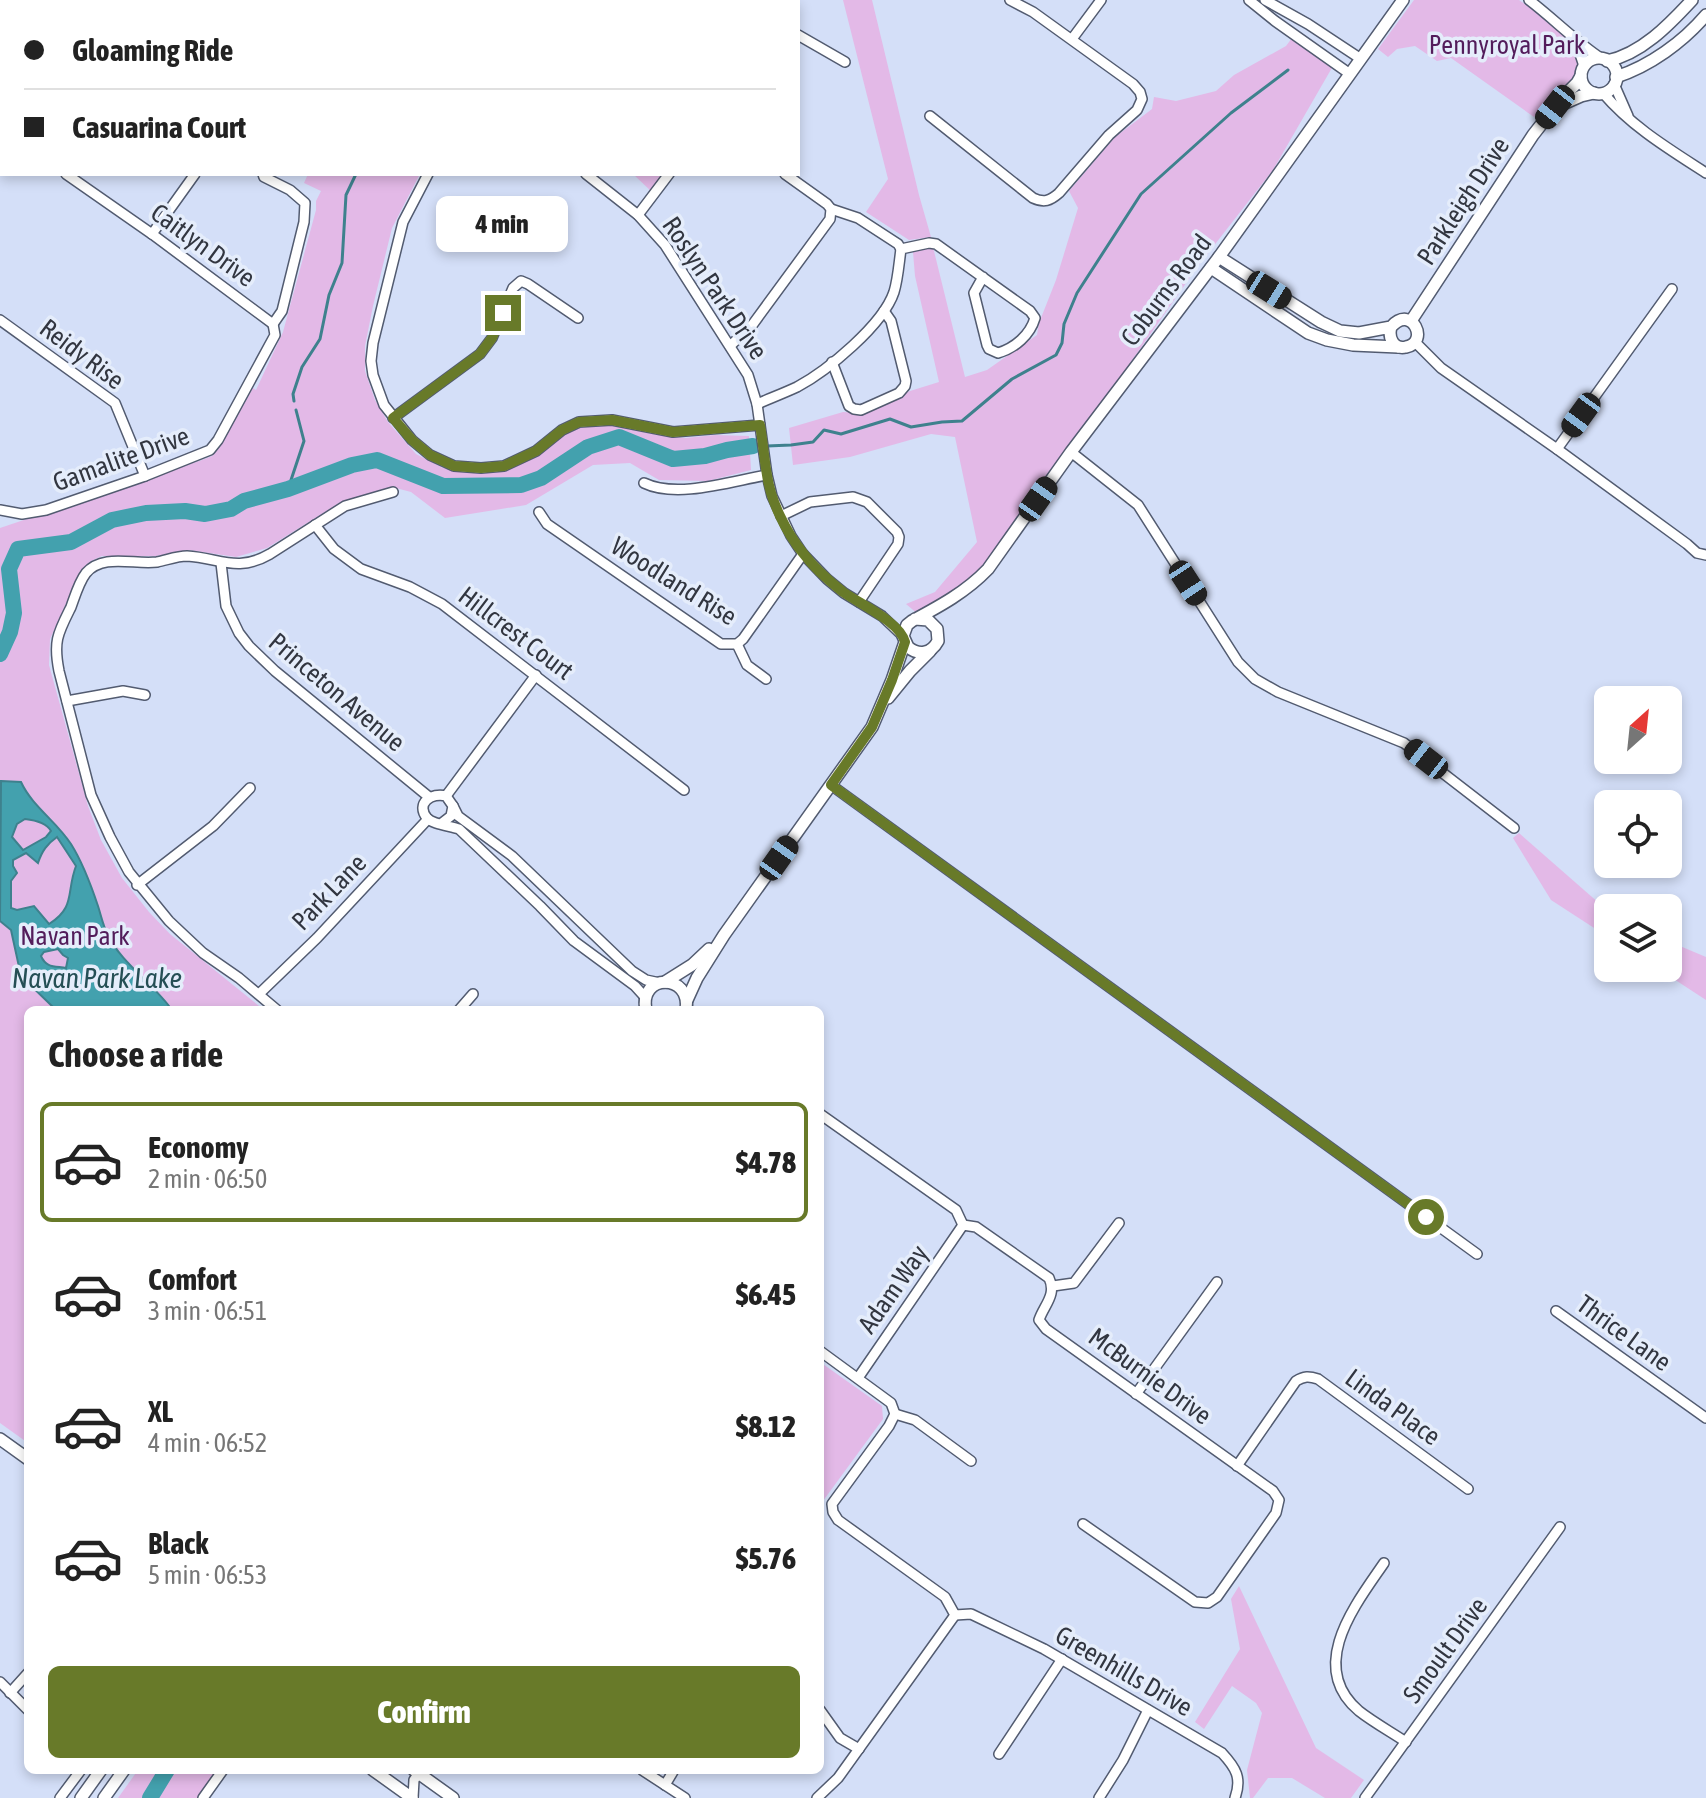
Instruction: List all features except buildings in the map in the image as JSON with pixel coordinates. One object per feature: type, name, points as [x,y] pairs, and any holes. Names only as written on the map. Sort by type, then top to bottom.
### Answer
[{"type":"street","points":[[930,116],[1040,201],[1051,200],[1140,105],[1140,92],[1133,84],[1033,12],[1010,0]]},
{"type":"street","points":[[1072,39],[1101,0]]},
{"type":"street","points":[[1249,0],[1350,74]]},
{"type":"street","points":[[1265,0],[1361,59]]},
{"type":"street","name":"Coburns Road","points":[[913,620],[973,585],[988,569],[1071,452],[1211,268],[1403,0]]},
{"type":"street","points":[[1529,0],[1614,67],[1615,80],[1629,119]]},
{"type":"street","points":[[1582,71],[1592,60],[1605,60],[1632,52],[1656,35],[1692,0]]},
{"type":"street","points":[[1555,107],[1581,96],[1610,90],[1615,80],[1669,49],[1706,15]]},
{"type":"street","points":[[800,36],[845,62]]},
{"type":"street","points":[[1575,39],[1585,87],[1599,93],[1651,138],[1706,173]]},
{"type":"street","name":"Parkleigh Drive","points":[[1411,321],[1533,135],[1577,83],[1582,71]]},
{"type":"street","name":"Caitlyn Drive","points":[[69,176],[273,324]]},
{"type":"street","points":[[152,234],[194,176]]},
{"type":"street","name":"Gamalite Drive","points":[[0,510],[22,514],[46,510],[210,450],[218,440],[275,335],[273,324],[282,311],[304,222],[305,203],[290,190],[264,176]]},
{"type":"street","points":[[427,176],[403,222],[371,361],[384,405],[412,440],[430,455],[454,466],[504,466],[536,451],[562,430],[579,422],[612,420],[673,432],[760,425]]},
{"type":"street","name":"Roslyn Park Drive","points":[[589,176],[638,215],[665,245],[748,375],[757,404],[772,496],[803,554],[827,579],[882,616],[900,622],[913,620]]},
{"type":"street","points":[[638,215],[667,176]]},
{"type":"street","points":[[757,404],[799,386],[860,340],[884,311],[894,292],[901,249],[858,218],[831,209],[788,176]]},
{"type":"street","points":[[730,346],[753,324],[830,219],[831,209]]},
{"type":"street","points":[[901,249],[936,244],[983,277],[1030,311],[1035,318],[1030,332],[1002,352],[994,352],[987,345],[974,293],[983,277]]},
{"type":"street","points":[[1219,257],[1340,331],[1359,333],[1391,327]]},
{"type":"street","points":[[1211,268],[1308,333],[1327,340],[1353,345],[1398,347],[1407,347],[1415,342],[1418,334],[1411,321],[1398,320],[1391,327],[1389,336],[1398,347]]},
{"type":"street","points":[[393,418],[480,354],[492,338],[513,288],[521,281],[578,318]]},
{"type":"street","points":[[1557,449],[1672,289]]},
{"type":"street","points":[[832,362],[849,406],[854,409],[861,410],[899,393],[906,381],[891,321],[884,311]]},
{"type":"street","name":"Reidy Rise","points":[[0,320],[115,403],[145,476]]},
{"type":"street","points":[[1415,342],[1441,368],[1697,553],[1706,555]]},
{"type":"street","points":[[1071,452],[1138,505],[1238,662],[1255,679],[1278,692],[1404,743],[1514,828]]},
{"type":"street","points":[[644,483],[661,488],[696,488],[767,475]]},
{"type":"street","points":[[272,1006],[203,953],[137,885],[91,795],[55,652],[58,634],[86,573],[98,564],[111,561],[155,562],[182,556],[221,563],[260,560],[345,506],[393,492]]},
{"type":"street","points":[[781,516],[810,502],[853,497],[867,502],[897,532],[898,544],[859,602]]},
{"type":"street","name":"Woodland Rise","points":[[539,512],[547,524],[721,644],[737,644],[803,554]]},
{"type":"street","name":"Hillcrest Court","points":[[315,525],[334,549],[361,569],[410,587],[442,604],[684,790]]},
{"type":"street","name":"Princeton Avenue","points":[[221,563],[226,606],[249,646],[275,671],[429,797]]},
{"type":"street","name":"Coburns Road","points":[[938,635],[941,618],[955,597]]},
{"type":"street","name":"Roslyn Park Drive","points":[[882,616],[904,639]]},
{"type":"street","points":[[688,1006],[697,978],[724,935],[872,727],[907,625],[921,618],[933,623],[938,635],[935,646],[881,707]]},
{"type":"street","points":[[904,639],[908,647],[919,653],[930,650]]},
{"type":"street","points":[[737,644],[747,665],[766,679]]},
{"type":"street","points":[[446,796],[536,675]]},
{"type":"street","points":[[67,701],[123,691],[145,695]]},
{"type":"street","points":[[831,785],[1477,1254]]},
{"type":"street","points":[[137,885],[213,826],[250,788]]},
{"type":"street","points":[[645,1006],[635,986],[574,941],[459,829],[428,819],[424,807],[429,797],[438,794],[446,796],[458,816],[512,856],[632,971],[646,980],[677,985],[685,994],[688,1006]]},
{"type":"street","points":[[442,823],[451,816],[453,806]]},
{"type":"street","name":"Park Lane","points":[[259,994],[317,938],[428,819]]},
{"type":"street","points":[[645,1006],[651,988],[698,960],[724,935]]},
{"type":"street","points":[[462,1006],[473,994]]},
{"type":"street","points":[[824,1117],[956,1210],[963,1225],[976,1227],[1049,1278],[1053,1286],[1074,1283],[1119,1223]]},
{"type":"street","name":"Adam Way","points":[[858,1378],[963,1225]]},
{"type":"street","points":[[1136,1394],[1217,1282]]},
{"type":"street","name":"McBurnie Drive","points":[[1053,1286],[1039,1320],[1046,1329],[1273,1491],[1279,1500],[1276,1513],[1217,1597],[1208,1603],[1195,1602],[1083,1524]]},
{"type":"street","name":"Thrice Lane","points":[[1556,1311],[1706,1418]]},
{"type":"street","points":[[817,1798],[838,1778],[955,1615],[945,1597],[838,1520],[833,1512],[832,1504],[895,1414],[891,1403],[824,1354]]},
{"type":"street","name":"Linda Place","points":[[1237,1466],[1296,1381],[1310,1376],[1468,1489]]},
{"type":"street","points":[[895,1414],[915,1420],[971,1461]]},
{"type":"street","points":[[0,1439],[24,1456]]},
{"type":"street","name":"Smoult Drive","points":[[1365,1798],[1560,1527]]},
{"type":"street","points":[[1384,1563],[1348,1617],[1339,1640],[1339,1682],[1346,1696],[1359,1710],[1406,1742]]},
{"type":"street","name":"Greenhills Drive","points":[[955,1615],[971,1614],[1062,1659],[1222,1753],[1233,1764],[1240,1779],[1235,1798]]},
{"type":"street","points":[[999,1754],[1062,1659]]},
{"type":"street","points":[[10,1693],[24,1677]]},
{"type":"street","points":[[0,1682],[24,1706]]},
{"type":"street","points":[[1099,1798],[1123,1760],[1148,1710]]},
{"type":"street","points":[[824,1716],[840,1738],[859,1749]]},
{"type":"street","points":[[60,1798],[78,1774]]},
{"type":"street","points":[[81,1798],[98,1774]]},
{"type":"street","points":[[104,1798],[116,1774]]},
{"type":"street","points":[[203,1798],[220,1774]]},
{"type":"street","points":[[379,1774],[413,1798]]},
{"type":"street","points":[[413,1798],[416,1774]]},
{"type":"street","points":[[421,1774],[453,1798]]},
{"type":"street","points":[[431,1782],[434,1774]]},
{"type":"street","points":[[648,1774],[685,1798]]},
{"type":"street","points":[[665,1785],[672,1774]]},
{"type":"green space","points":[[843,0],[872,0],[931,237],[909,240],[866,212],[888,179]]},
{"type":"green space","name":"Pennyroyal Park","points":[[1414,0],[1519,0],[1573,39],[1581,60],[1575,79],[1534,117],[1451,58],[1437,61],[1415,46],[1397,49],[1388,57],[1378,49]]},
{"type":"green space","points":[[1292,38],[1333,66],[1273,170],[1198,266],[985,571],[919,615],[906,604],[935,592],[977,542],[955,437],[931,434],[850,457],[793,465],[789,428],[843,412],[863,413],[910,391],[939,382],[915,276],[913,252],[933,247],[965,377],[987,370],[1037,335],[1078,208],[1069,191],[1115,137],[1152,109],[1154,97],[1176,101],[1216,91],[1234,75],[1286,46]]},
{"type":"green space","name":"Navan Park","points":[[307,176],[419,176],[392,228],[365,346],[365,371],[375,400],[388,422],[416,454],[443,468],[492,472],[526,461],[579,428],[604,424],[685,438],[749,436],[751,470],[708,481],[659,480],[630,463],[593,465],[526,505],[445,518],[411,492],[392,487],[341,502],[267,548],[236,557],[189,550],[156,556],[102,556],[81,570],[50,639],[49,665],[88,806],[101,840],[122,878],[149,912],[170,934],[259,1006],[24,1006],[24,1440],[0,1423],[0,528],[212,456],[253,388],[256,390],[283,332],[321,191],[304,183]]},
{"type":"green space","points":[[635,176],[665,176],[653,193]]},
{"type":"green space","points":[[1519,833],[1594,899],[1594,928],[1551,900],[1513,838]]},
{"type":"green space","points":[[1682,947],[1706,957],[1706,1000],[1678,982],[1682,982]]},
{"type":"green space","points":[[824,1365],[882,1406],[883,1419],[824,1500]]},
{"type":"green space","points":[[1239,1586],[1316,1748],[1364,1780],[1351,1798],[1325,1798],[1292,1778],[1268,1778],[1250,1798],[1247,1770],[1262,1713],[1256,1703],[1232,1686],[1204,1729],[1195,1722],[1240,1649],[1231,1599]]},
{"type":"green space","points":[[135,1774],[216,1774],[199,1798],[118,1798]]},
{"type":"water","name":"Navan Park Lake","points":[[1,781],[21,782],[31,799],[65,836],[83,866],[114,945],[169,1006],[52,1006],[21,976],[11,930],[0,921]],"holes":[[[25,819],[36,821],[51,831],[23,850],[12,837],[17,824]],[[57,837],[76,866],[67,905],[58,918],[49,924],[34,906],[17,910],[11,908],[11,881],[17,873],[13,860],[26,853],[38,863],[45,848]],[[58,949],[68,958],[66,968],[51,966],[41,956],[44,952]]]},
{"type":"waterway","points":[[767,446],[813,442],[824,430],[841,434],[890,419],[911,427],[962,421],[1012,379],[1056,355],[1077,293],[1141,194],[1231,113],[1288,70]]},
{"type":"waterway","points":[[294,401],[293,394],[302,367],[320,339],[329,295],[342,263],[346,195],[355,176]]},
{"type":"waterway","points":[[288,489],[304,441],[296,410]]},
{"type":"waterway","points":[[0,654],[14,613],[9,569],[18,549],[71,542],[112,520],[146,513],[185,511],[205,514],[231,509],[244,501],[288,489],[352,465],[377,460],[443,486],[521,485],[541,478],[588,447],[619,437],[673,459],[753,446]]},
{"type":"waterway","points":[[150,1798],[165,1774]]},
{"type":"route","points":[[503,313],[492,338],[480,354],[393,418],[412,440],[430,455],[454,466],[481,468],[504,466],[536,451],[562,430],[579,422],[612,420],[673,432],[760,425],[772,496],[803,554],[844,593],[882,616],[903,636],[905,642],[872,727],[831,785],[1426,1217]]}]
